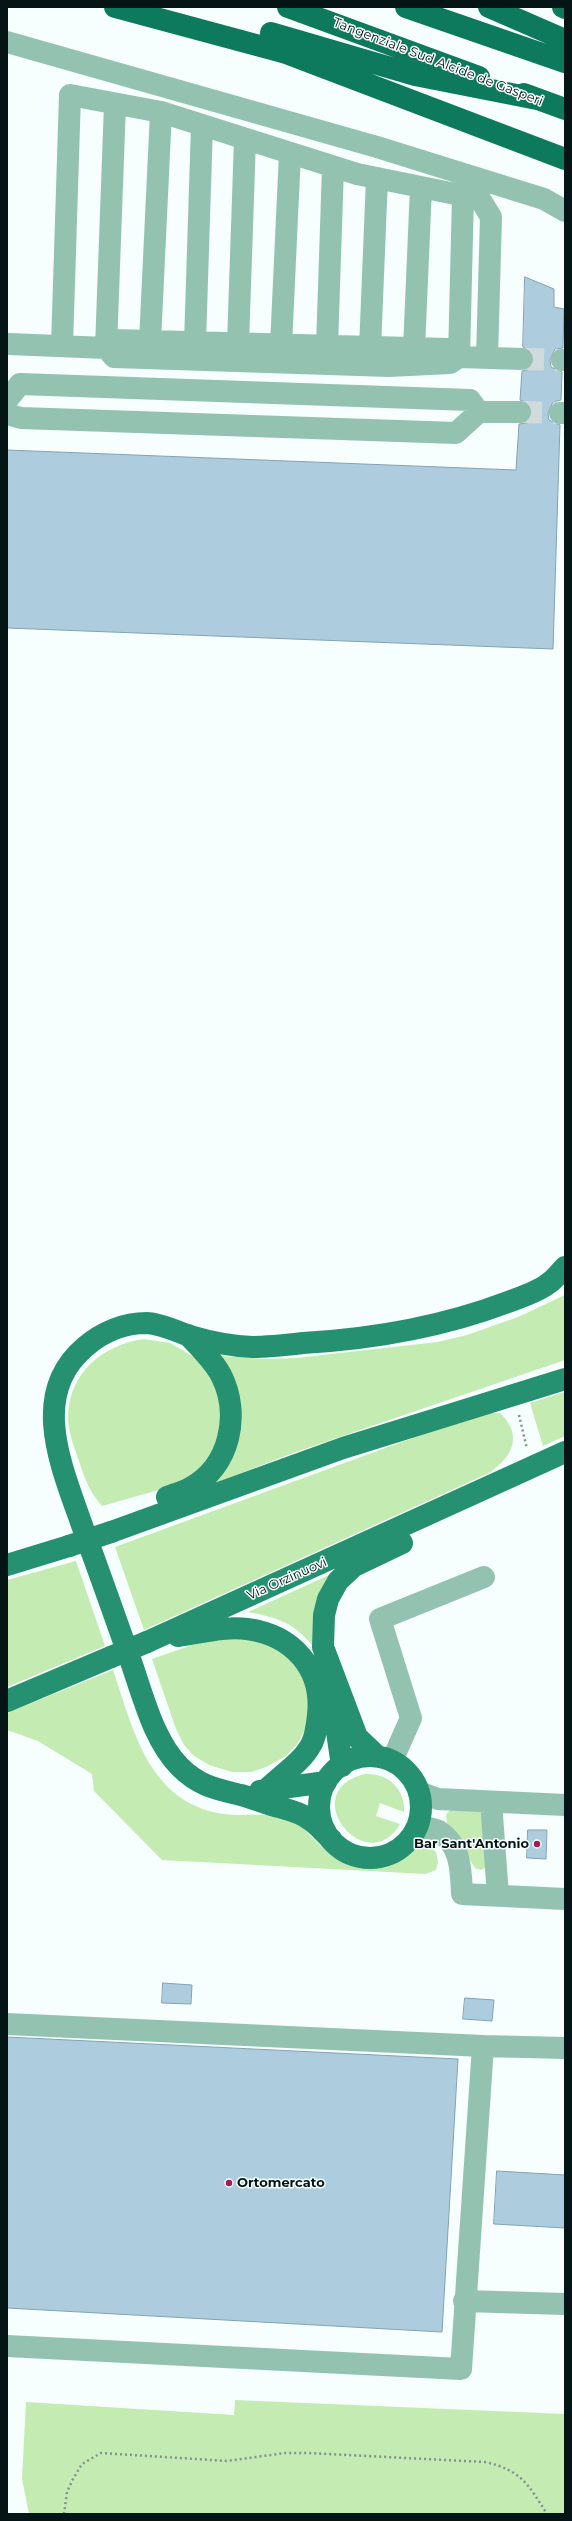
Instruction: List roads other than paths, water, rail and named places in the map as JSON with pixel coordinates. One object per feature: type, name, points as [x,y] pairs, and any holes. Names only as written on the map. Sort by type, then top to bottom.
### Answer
[{"type":"highway","points":[[115,7],[286,53],[565,160]]},
{"type":"highway","name":"Tangenziale Sud Alcide de Gasperi","points":[[288,7],[565,109]]},
{"type":"highway","points":[[406,7],[565,62]]},
{"type":"highway","points":[[489,7],[565,40]]},
{"type":"highway","points":[[174,22],[243,25],[415,75],[537,99]]},
{"type":"main road","points":[[457,1502],[426,1530],[354,1566],[338,1581],[328,1599],[324,1615],[323,1647],[357,1737],[385,1759],[408,1773],[419,1792],[421,1808],[418,1827],[402,1847],[377,1858],[354,1856],[340,1848],[309,1818],[241,1795],[225,1793],[199,1781],[181,1767],[168,1752],[157,1732],[72,1497],[53,1433],[52,1408],[56,1390],[63,1372],[77,1353],[93,1340],[110,1330],[128,1325],[147,1323],[166,1326],[188,1335],[219,1343],[252,1347],[326,1342],[399,1332],[476,1314],[558,1283],[565,1267]]},
{"type":"main road","points":[[111,1532],[145,1504],[190,1488],[200,1481],[218,1462],[226,1446],[232,1411],[228,1394],[211,1360],[188,1335]]},
{"type":"main road","points":[[7,1565],[111,1532],[343,1448],[565,1379]]},
{"type":"main road","name":"Via Orzinuovi","points":[[7,1701],[150,1641],[534,1468],[565,1452]]},
{"type":"main road","points":[[150,1641],[227,1629],[247,1629],[268,1633],[282,1640],[299,1653],[313,1674],[336,1726],[342,1766]]},
{"type":"main road","points":[[266,1790],[300,1761],[311,1745],[316,1732],[320,1692]]},
{"type":"main road","points":[[331,1839],[322,1824],[320,1810],[320,1798],[326,1782],[342,1766],[356,1759],[385,1759]]},
{"type":"main road","points":[[241,1795],[326,1782]]},
{"type":"street","points":[[7,42],[377,147],[544,199],[565,211]]},
{"type":"street","points":[[62,346],[70,95],[161,112],[334,167],[377,178],[480,199],[491,217],[487,358]]},
{"type":"street","points":[[106,348],[115,104]]},
{"type":"street","points":[[150,342],[161,112]]},
{"type":"street","points":[[195,343],[202,125]]},
{"type":"street","points":[[238,344],[245,139]]},
{"type":"street","points":[[281,346],[290,153]]},
{"type":"street","points":[[327,347],[334,167]]},
{"type":"street","points":[[370,349],[377,178]]},
{"type":"street","points":[[414,349],[421,187]]},
{"type":"street","points":[[459,357],[463,196]]},
{"type":"street","points":[[106,348],[113,340],[370,349],[449,349],[459,357]]},
{"type":"street","points":[[9,344],[106,348],[114,356],[389,366],[450,363],[459,357],[522,359]]},
{"type":"street","points":[[7,400],[20,384],[470,400],[479,412]]},
{"type":"street","points":[[7,414],[20,418],[456,433],[479,412],[520,412]]},
{"type":"street","points":[[385,1759],[411,1718],[380,1619],[484,1577]]},
{"type":"street","points":[[419,1792],[438,1799],[565,1805]]},
{"type":"street","points":[[491,1802],[498,1895]]},
{"type":"street","points":[[418,1827],[438,1830],[457,1853],[461,1867],[462,1894],[565,1899]]},
{"type":"street","points":[[7,2024],[483,2046],[565,2048]]},
{"type":"street","points":[[7,2346],[461,2369],[464,2301],[483,2046]]},
{"type":"street","points":[[464,2301],[565,2304]]},
{"type":"tunnel","points":[[522,359],[562,360]]},
{"type":"tunnel","points":[[520,412],[560,413]]},
{"type":"place","name":"Bar Sant'Antonio","points":[[537,1844]]},
{"type":"place","name":"Ortomercato","points":[[229,2183]]}]
